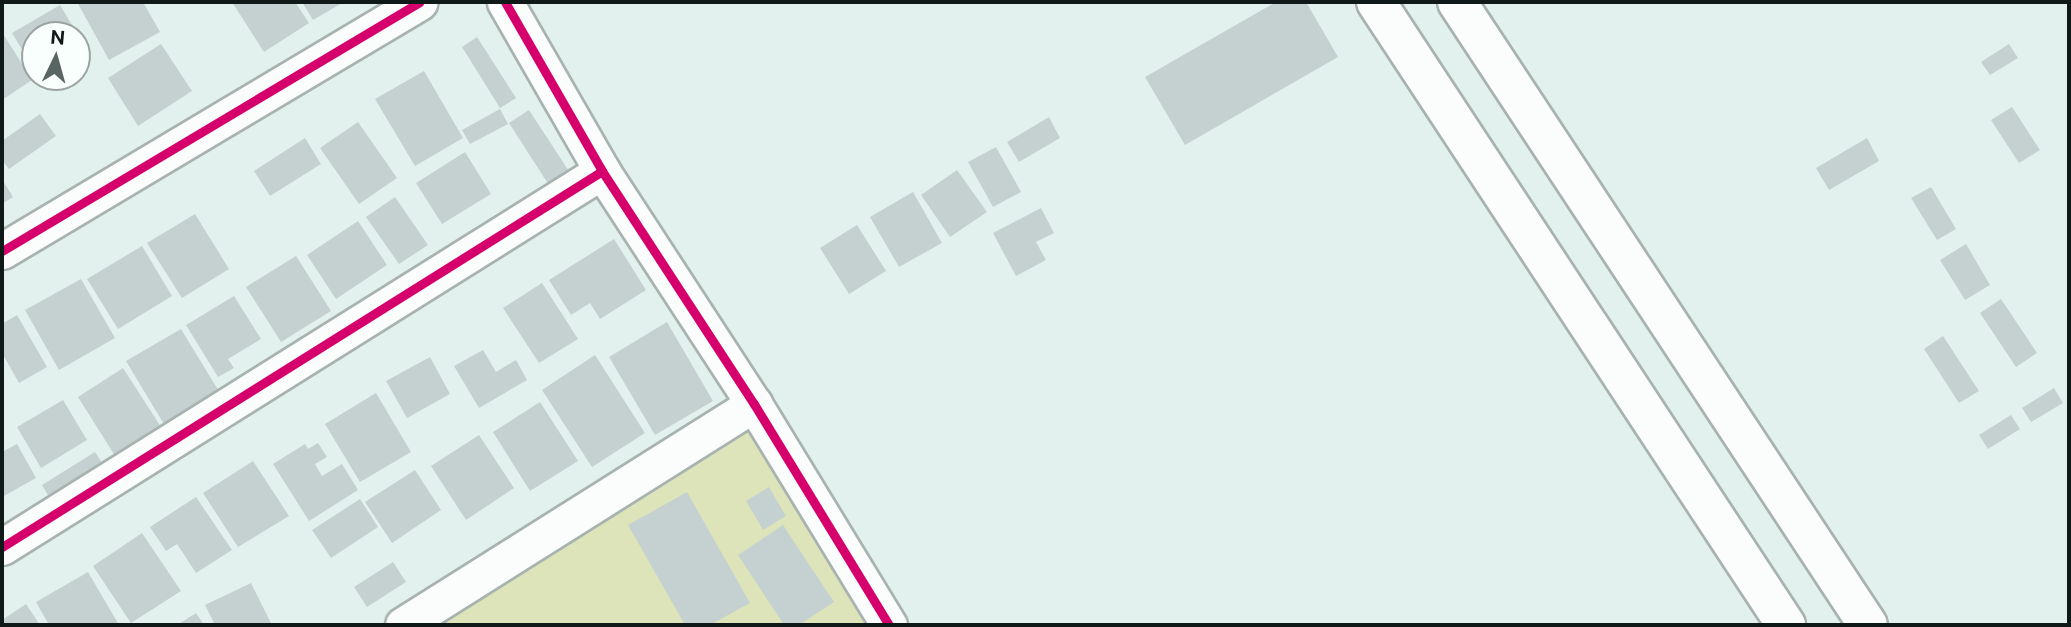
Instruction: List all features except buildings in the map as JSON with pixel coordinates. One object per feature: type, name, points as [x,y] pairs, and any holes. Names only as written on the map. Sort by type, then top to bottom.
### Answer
[{"type":"main road","points":[[1376,2],[1786,625]]},
{"type":"main road","points":[[1457,2],[1868,625]]},
{"type":"street","points":[[2,251],[419,2]]},
{"type":"street","points":[[505,2],[602,171],[754,404],[889,625]]},
{"type":"street","points":[[2,547],[602,171]]},
{"type":"street","points":[[403,625],[754,404]]},
{"type":"green space","points":[[754,404],[889,625],[403,625]]},
{"type":"cycle path","points":[[2,251],[419,2]]},
{"type":"cycle path","points":[[505,2],[602,171],[754,404],[889,625]]},
{"type":"cycle path","points":[[2,547],[602,171]]}]
